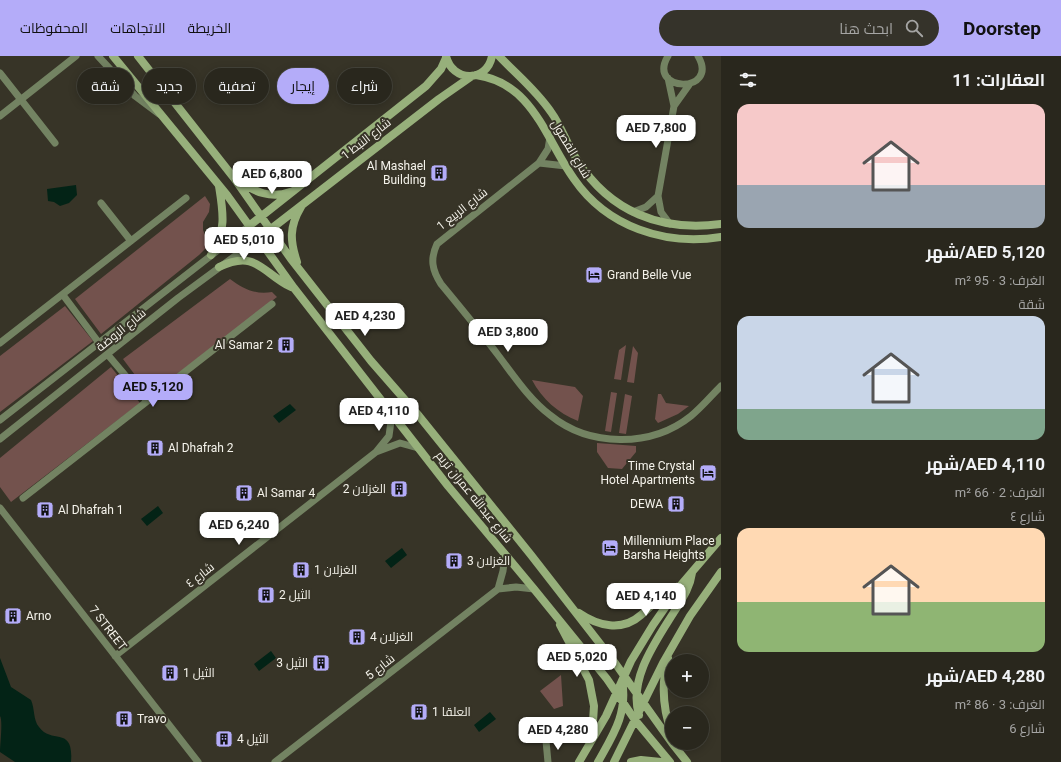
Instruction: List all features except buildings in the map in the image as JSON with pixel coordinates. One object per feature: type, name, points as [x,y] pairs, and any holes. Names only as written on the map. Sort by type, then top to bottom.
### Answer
[{"type":"main road","name":"شارع عبدالله عمران تريم","points":[[113,56],[164,116],[219,185],[294,288],[418,448],[558,618],[624,704],[637,717],[670,762]]},
{"type":"main road","name":"شارع عبدالله عمران تريم","points":[[138,56],[234,178],[299,269],[371,361],[419,416],[573,609],[615,664],[622,679],[665,734]]},
{"type":"main road","name":"شارع النبط 1","points":[[258,239],[444,95],[486,69],[492,56]]},
{"type":"main road","name":"شارع الفصول","points":[[499,56],[523,77],[540,96],[560,126],[577,160],[591,179],[607,195],[633,212],[658,222],[703,226],[721,224]]},
{"type":"main road","name":"شارع النبط 1","points":[[249,226],[426,86],[441,69],[446,57]]},
{"type":"main road","name":"شارع الفصول","points":[[446,57],[453,70],[465,76],[496,80],[514,90],[528,105],[550,137],[566,166],[582,190],[592,201],[611,215],[636,229],[669,239],[700,240],[721,237]]},
{"type":"main road","points":[[234,178],[254,191],[268,195],[278,195],[294,190]]},
{"type":"main road","points":[[211,255],[220,238],[223,227],[223,213],[219,185]]},
{"type":"main road","points":[[299,269],[290,236],[294,221],[304,202]]},
{"type":"main road","points":[[219,267],[234,262],[252,261],[265,268],[275,278],[294,288]]},
{"type":"main road","points":[[579,762],[606,716],[622,679],[653,625],[680,586],[721,538]]},
{"type":"main road","points":[[637,717],[635,694],[640,674],[688,590],[692,572]]},
{"type":"main road","points":[[614,762],[670,649],[690,616],[721,572]]},
{"type":"main road","points":[[573,609],[588,620],[599,624],[621,625],[640,616],[665,593],[680,586]]},
{"type":"main road","points":[[558,618],[565,638],[584,668],[592,693],[594,718],[590,744]]},
{"type":"main road","points":[[665,706],[664,689],[670,649]]},
{"type":"main road","points":[[598,762],[622,715],[624,704],[622,679]]},
{"type":"main road","points":[[606,716],[612,712],[618,715],[615,731]]},
{"type":"main road","name":"شارع عبدالله عمران تريم","points":[[679,751],[688,762]]},
{"type":"main road","points":[[631,762],[641,760],[661,762]]},
{"type":"street","points":[[98,56],[135,96],[164,116]]},
{"type":"street","points":[[668,56],[664,68],[668,78],[674,106],[658,196],[661,212],[670,224]]},
{"type":"street","points":[[674,106],[689,85],[696,81],[700,74],[702,65],[698,56]]},
{"type":"street","points":[[0,116],[76,57]]},
{"type":"street","points":[[0,73],[54,143]]},
{"type":"street","points":[[668,78],[677,85],[689,85]]},
{"type":"street","name":"شارع الربيع 1","points":[[550,137],[548,149],[539,163],[442,238],[437,244],[432,258],[434,272],[441,284],[526,392],[546,412],[567,427],[595,437],[624,440],[644,437],[675,427],[691,416],[721,386]]},
{"type":"street","points":[[539,163],[566,166]]},
{"type":"street","points":[[633,212],[646,207],[658,196]]},
{"type":"street","points":[[0,343],[186,198]]},
{"type":"street","points":[[101,203],[131,241]]},
{"type":"street","name":"شارع الروضة","points":[[0,420],[249,226]]},
{"type":"street","name":"شارع الروضة","points":[[0,439],[178,298],[258,239]]},
{"type":"street","points":[[63,295],[99,343]]},
{"type":"street","points":[[23,498],[272,304]]},
{"type":"street","points":[[108,354],[147,402]]},
{"type":"street","name":"شارع ٤","points":[[115,656],[376,452],[389,436],[392,414]]},
{"type":"street","name":"شارع ٤","points":[[376,452],[400,443],[418,448]]},
{"type":"street","name":"7 STREET","points":[[0,508],[198,762]]},
{"type":"street","points":[[505,554],[503,572],[498,589],[516,587],[534,589]]},
{"type":"street","name":"شارع 5","points":[[275,762],[498,589]]},
{"type":"street","points":[[546,741],[548,762]]},
{"type":"shaded area","points":[[76,185],[77,195],[69,203],[60,206],[54,202],[48,201],[47,189]]},
{"type":"shaded area","points":[[205,196],[210,204],[209,212],[203,222],[203,230],[209,245],[199,255],[101,334],[75,299]]},
{"type":"shaded area","points":[[230,279],[240,286],[255,292],[272,292],[277,297],[150,395],[123,359]]},
{"type":"shaded area","points":[[65,306],[93,341],[0,412],[0,356]]},
{"type":"shaded area","points":[[626,345],[621,380],[614,379],[619,350]]},
{"type":"shaded area","points":[[633,346],[638,353],[634,383],[627,382]]},
{"type":"shaded area","points":[[111,367],[140,403],[11,502],[0,487],[0,458]]},
{"type":"shaded area","points":[[532,380],[575,387],[583,396],[578,421],[557,410],[551,405]]},
{"type":"shaded area","points":[[611,392],[617,393],[611,432],[605,431]]},
{"type":"shaded area","points":[[625,394],[632,396],[626,434],[619,433]]},
{"type":"shaded area","points":[[658,394],[661,394],[666,403],[689,406],[678,414],[658,423],[655,419]]},
{"type":"shaded area","points":[[290,404],[296,410],[279,423],[273,416]]},
{"type":"shaded area","points":[[597,443],[636,446],[636,452],[622,469],[608,468],[597,452]]},
{"type":"shaded area","points":[[158,506],[163,513],[147,526],[141,519]]},
{"type":"shaded area","points":[[402,548],[407,555],[391,568],[385,561]]},
{"type":"shaded area","points":[[271,651],[276,658],[259,671],[254,664]]},
{"type":"shaded area","points":[[0,658],[11,687],[31,700],[39,727],[50,735],[66,739],[69,743],[71,762],[15,762],[0,752]]},
{"type":"shaded area","points":[[561,675],[563,706],[554,709],[540,691]]},
{"type":"shaded area","points":[[490,712],[496,719],[479,732],[474,725]]},
{"type":"place","name":"Al Mashael Building","points":[[439,173]]},
{"type":"place","name":"Grand Belle Vue","points":[[594,275]]},
{"type":"place","name":"Al Samar 2","points":[[286,345]]},
{"type":"place","name":"Al Dhafrah 2","points":[[155,448]]},
{"type":"place","name":"Time Crystal Hotel Apartments","points":[[708,473]]},
{"type":"place","name":"الغزلان 2","points":[[399,489]]},
{"type":"place","name":"Al Samar 4","points":[[244,493]]},
{"type":"place","name":"DEWA","points":[[676,504]]},
{"type":"place","name":"Al Dhafrah 1","points":[[45,510]]},
{"type":"place","name":"Millennium Place Barsha Heights","points":[[610,548]]},
{"type":"place","name":"الغزلان 3","points":[[454,561]]},
{"type":"place","name":"الغزلان 1","points":[[301,570]]},
{"type":"place","name":"الثيل 2","points":[[266,595]]},
{"type":"place","name":"Arno","points":[[13,616]]},
{"type":"place","name":"الغزلان 4","points":[[357,637]]},
{"type":"place","name":"الثيل 3","points":[[321,663]]},
{"type":"place","name":"الثيل 1","points":[[170,673]]},
{"type":"place","name":"العلقا 1","points":[[419,712]]},
{"type":"place","name":"Travo","points":[[124,719]]},
{"type":"place","name":"الثيل 4","points":[[224,739]]}]
